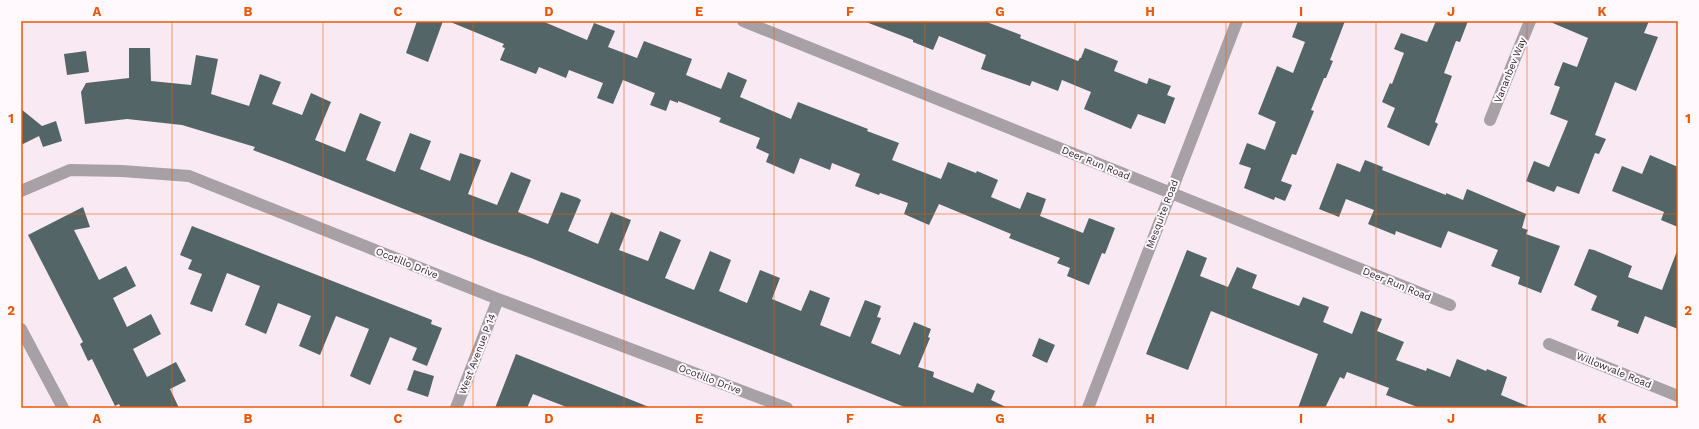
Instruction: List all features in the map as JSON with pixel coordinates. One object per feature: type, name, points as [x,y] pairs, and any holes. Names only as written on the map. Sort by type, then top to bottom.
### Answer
[{"type":"street","name":"Deer Run Road","points":[[743,21],[1450,305]]},
{"type":"street","name":"Mesquite Road","points":[[1088,408],[1237,21]]},
{"type":"street","name":"Vananbev Way","points":[[1490,120],[1530,21]]},
{"type":"street","name":"Ocotillo Drive","points":[[21,191],[70,170],[122,171],[189,176],[498,299],[787,408]]},
{"type":"street","name":"West Avenue P 14","points":[[456,408],[498,299]]},
{"type":"street","points":[[21,329],[63,408]]},
{"type":"street","name":"Willowvale Road","points":[[1549,344],[1678,396]]},
{"type":"building","points":[[417,21],[443,21],[428,62],[406,53]]},
{"type":"building","points":[[448,21],[542,21],[587,40],[594,23],[615,31],[608,47],[637,58],[644,41],[692,59],[686,75],[721,89],[728,72],[747,80],[740,97],[791,119],[798,102],[868,129],[867,131],[899,143],[892,160],[941,179],[948,162],[976,173],[977,171],[998,180],[991,197],[1020,209],[1027,192],[1046,199],[1040,216],[1083,233],[1089,218],[1115,228],[1105,254],[1102,253],[1089,285],[1067,276],[1070,268],[1057,263],[1060,258],[1009,238],[1011,234],[939,204],[929,225],[904,214],[908,203],[880,193],[879,195],[855,186],[860,174],[832,163],[830,170],[800,158],[794,174],[766,162],[769,154],[756,148],[760,138],[719,122],[721,118],[678,101],[678,103],[670,100],[666,111],[650,105],[655,93],[623,80],[613,104],[597,98],[603,83],[569,70],[566,78],[539,67],[536,74],[500,60],[505,48],[502,47],[504,44]]},
{"type":"building","points":[[984,21],[1021,35],[1020,38],[1078,61],[1081,58],[1085,48],[1118,61],[1114,71],[1147,84],[1149,78],[1171,86],[1167,95],[1175,98],[1165,124],[1138,114],[1131,129],[1084,109],[1091,92],[1062,80],[1058,91],[1032,81],[1030,86],[981,69],[986,55],[939,36],[933,50],[913,42],[913,40],[866,22]]},
{"type":"building","points":[[1298,21],[1345,21],[1330,60],[1333,61],[1326,78],[1324,78],[1311,110],[1314,111],[1296,155],[1292,154],[1281,181],[1292,185],[1285,201],[1275,197],[1274,200],[1244,188],[1251,168],[1239,164],[1247,143],[1265,150],[1276,122],[1258,114],[1277,66],[1293,73],[1305,42],[1292,37]]},
{"type":"building","points":[[1436,21],[1468,21],[1460,42],[1456,41],[1444,73],[1452,76],[1435,122],[1438,124],[1429,146],[1387,127],[1395,108],[1382,102],[1390,83],[1392,84],[1404,53],[1394,49],[1401,33],[1427,42]]},
{"type":"building","points":[[1548,21],[1649,21],[1644,33],[1658,37],[1636,91],[1615,82],[1595,135],[1606,139],[1599,154],[1595,153],[1579,194],[1557,186],[1554,192],[1526,181],[1534,161],[1549,167],[1568,121],[1550,114],[1560,87],[1554,85],[1563,62],[1577,67],[1588,38]]},
{"type":"building","points":[[129,48],[150,48],[151,81],[191,85],[196,55],[218,59],[211,94],[249,106],[260,74],[281,82],[272,104],[302,115],[311,93],[331,102],[315,140],[345,152],[360,113],[381,122],[366,160],[395,172],[410,133],[431,141],[420,169],[450,181],[460,153],[481,160],[468,194],[497,205],[511,172],[531,180],[518,212],[548,224],[561,192],[578,198],[581,200],[568,231],[598,244],[611,212],[631,220],[619,250],[648,261],[660,231],[681,240],[665,278],[694,290],[710,251],[731,260],[719,291],[747,303],[760,270],[780,278],[772,299],[801,311],[810,290],[830,298],[820,325],[850,337],[865,300],[881,306],[877,317],[881,318],[871,343],[900,355],[914,322],[931,329],[928,337],[930,338],[918,367],[934,372],[933,377],[973,393],[977,383],[995,391],[991,400],[1008,408],[907,408],[531,258],[253,150],[255,147],[182,125],[127,119],[85,124],[81,92],[86,83],[129,78]]},
{"type":"building","points":[[86,51],[89,72],[67,75],[64,54]]},
{"type":"building","points":[[21,109],[42,126],[56,121],[62,141],[43,147],[39,136],[21,145]]},
{"type":"building","points":[[1650,155],[1678,167],[1678,227],[1661,220],[1664,212],[1612,191],[1622,166],[1642,174]]},
{"type":"building","points":[[1365,160],[1383,167],[1382,170],[1446,195],[1446,193],[1463,200],[1467,189],[1526,214],[1522,228],[1528,230],[1526,234],[1560,246],[1541,293],[1518,284],[1520,277],[1491,266],[1498,250],[1448,231],[1441,248],[1396,231],[1395,235],[1368,224],[1374,210],[1346,199],[1339,217],[1319,209],[1337,163],[1360,172]]},
{"type":"building","points":[[83,207],[90,227],[74,230],[99,280],[126,266],[136,286],[113,298],[127,327],[151,314],[161,334],[133,349],[147,377],[176,362],[186,381],[170,389],[179,408],[121,408],[119,404],[115,406],[92,359],[88,361],[80,344],[83,342],[28,235]]},
{"type":"building","points":[[192,226],[432,320],[431,324],[442,328],[427,366],[412,360],[417,348],[390,337],[370,385],[350,376],[369,329],[336,316],[320,355],[299,346],[311,316],[278,303],[266,334],[245,325],[260,286],[227,273],[212,312],[190,304],[202,274],[188,269],[192,260],[180,255]]},
{"type":"building","points":[[1589,249],[1632,266],[1628,277],[1662,290],[1678,251],[1678,329],[1645,316],[1638,334],[1617,326],[1619,321],[1591,310],[1597,296],[1574,285]]},
{"type":"building","points":[[1187,250],[1207,258],[1200,276],[1228,287],[1237,267],[1257,275],[1252,288],[1299,306],[1303,297],[1329,307],[1323,322],[1352,334],[1361,311],[1382,319],[1377,331],[1404,342],[1396,360],[1426,371],[1427,368],[1450,377],[1457,359],[1486,371],[1487,369],[1507,377],[1501,395],[1532,408],[1420,408],[1386,395],[1389,388],[1347,372],[1344,379],[1340,377],[1325,408],[1298,408],[1318,354],[1211,311],[1188,370],[1146,354]]},
{"type":"building","points":[[1039,338],[1055,345],[1047,363],[1032,356]]},
{"type":"building","points":[[516,354],[649,408],[569,408],[533,394],[527,408],[495,408]]},
{"type":"building","points":[[414,370],[434,376],[428,397],[407,390]]}]
